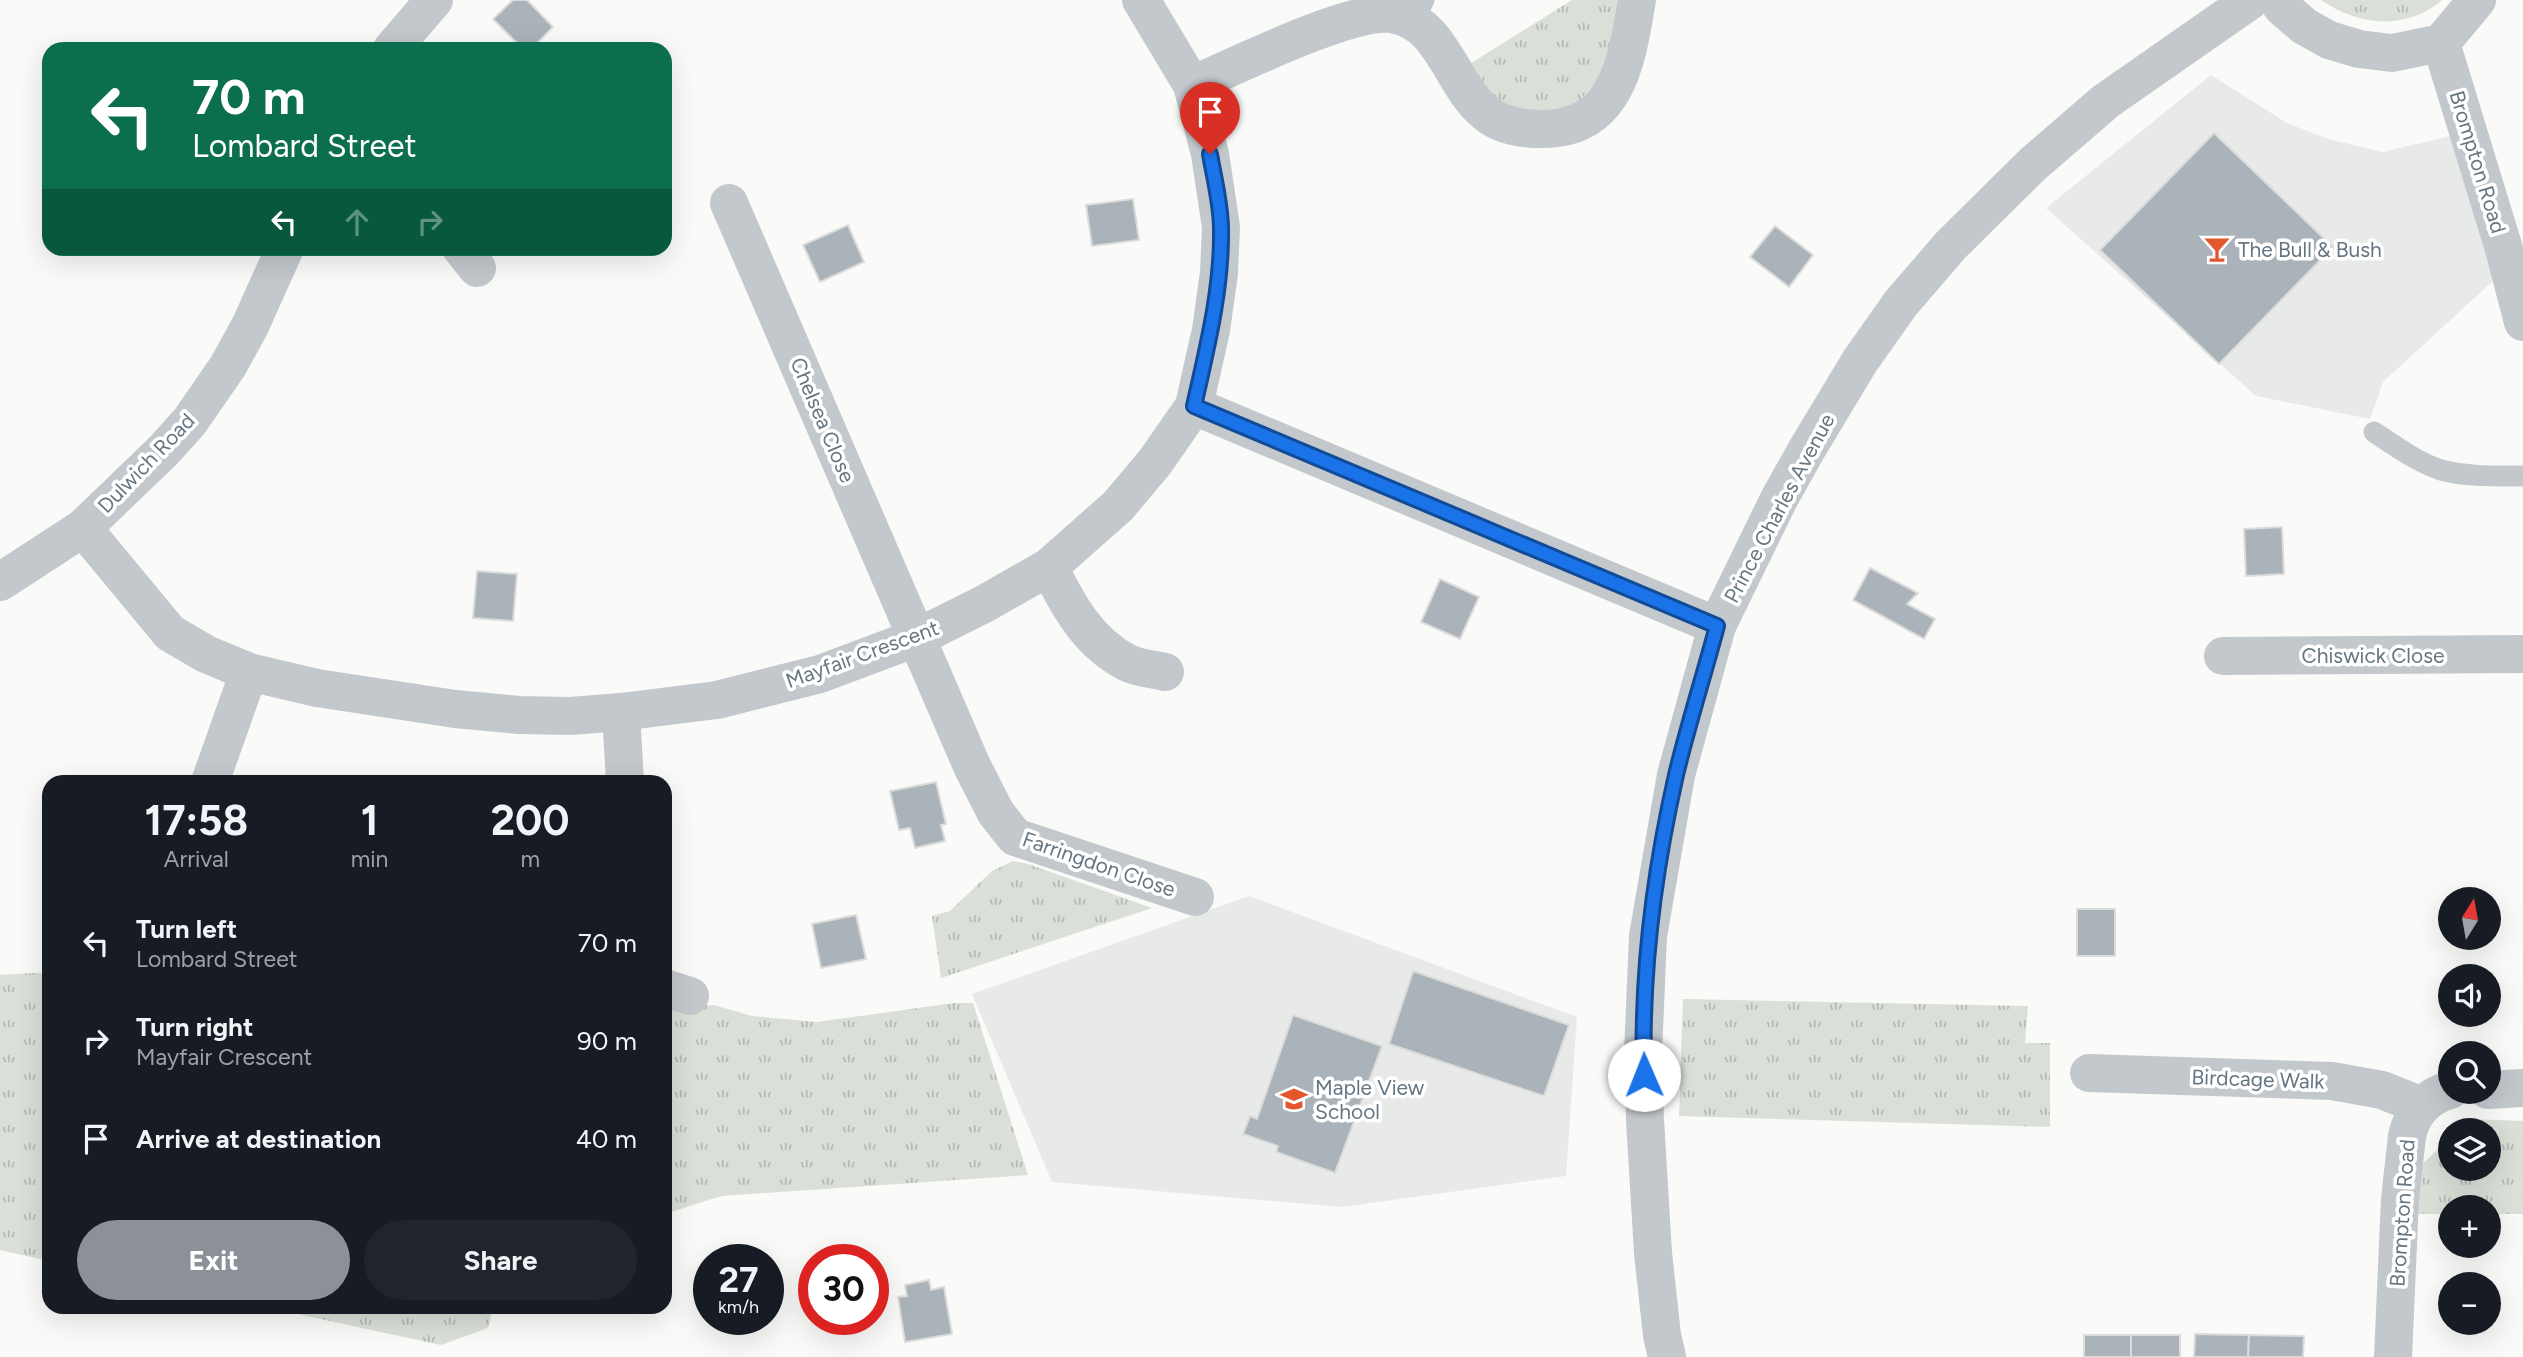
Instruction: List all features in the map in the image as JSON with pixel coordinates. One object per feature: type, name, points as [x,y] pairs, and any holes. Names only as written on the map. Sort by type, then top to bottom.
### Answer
[{"type":"street","points":[[398,42],[434,0]]},
{"type":"street","name":"Mayfair Crescent","points":[[83,528],[170,633],[206,654],[249,672],[317,688],[455,709],[531,715],[621,712],[717,700],[820,674],[916,638],[1049,567],[1118,506],[1155,462],[1194,406],[1211,330],[1219,273],[1221,227],[1210,154],[1192,85],[1142,0]]},
{"type":"street","points":[[1192,85],[1320,31],[1377,14],[1391,15],[1419,10],[1464,90],[1488,115],[1499,122],[1530,129],[1559,128],[1589,115],[1600,107],[1618,84],[1626,63],[1637,0]]},
{"type":"street","name":"Prince Charles Avenue","points":[[1667,1357],[1653,1253],[1646,1119],[1643,1052],[1648,936],[1676,775],[1717,626],[1779,499],[1807,449],[1860,361],[1901,303],[1951,245],[2043,155],[2106,101],[2252,0]]},
{"type":"street","points":[[2277,0],[2282,8],[2304,26],[2329,40],[2359,49],[2392,53],[2441,43],[2477,0]]},
{"type":"street","name":"Brompton Road","points":[[2441,43],[2504,249],[2523,322]]},
{"type":"street","name":"Chelsea Close","points":[[729,203],[916,638]]},
{"type":"street","name":"Dulwich Road","points":[[4,571],[83,528],[164,450],[190,421],[228,366],[250,326],[281,256]]},
{"type":"street","points":[[1194,406],[1717,626]]},
{"type":"street","points":[[1049,567],[1069,607],[1096,641],[1129,664],[1165,672]]},
{"type":"street","name":"Farringdon Close","points":[[916,638],[972,766],[996,813],[1015,837],[1195,897]]},
{"type":"street","name":"Chiswick Close","points":[[2223,656],[2523,654]]},
{"type":"street","points":[[212,775],[249,672]]},
{"type":"street","points":[[621,712],[625,775]]},
{"type":"street","name":"Birdcage Walk","points":[[2089,1073],[2332,1081],[2436,1098]]},
{"type":"street","points":[[2501,1089],[2523,1088]]},
{"type":"street","name":"Brompton Road","points":[[2393,1357],[2400,1199],[2409,1126],[2436,1098]]},
{"type":"lane","points":[[2374,432],[2418,460],[2441,470],[2476,476],[2523,476]]},
{"type":"shaded area","points":[[2211,75],[2287,123],[2328,139],[2383,152],[2450,136],[2495,279],[2383,382],[2370,419],[2256,396],[2046,208]]},
{"type":"shaded area","name":"Maple View School","points":[[1249,896],[1577,1017],[1566,1176],[1342,1207],[1052,1182],[972,994]]},
{"type":"green space","points":[[1572,0],[1619,0],[1604,73],[1581,99],[1569,106],[1550,111],[1507,108],[1490,97],[1468,65]]},
{"type":"green space","points":[[2321,0],[2442,0],[2413,17],[2382,21],[2350,15]]},
{"type":"green space","points":[[1013,861],[1152,908],[941,978],[932,916],[950,911],[992,871]]},
{"type":"green space","points":[[42,973],[42,1259],[0,1250],[0,975]]},
{"type":"green space","points":[[1683,999],[2028,1006],[2025,1043],[2050,1043],[2050,1127],[1679,1116]]},
{"type":"green space","points":[[954,1003],[973,1003],[1028,1175],[721,1196],[672,1212],[672,1008],[714,1005],[752,1016],[817,1022]]},
{"type":"green space","points":[[2501,1120],[2523,1121],[2523,1214],[2501,1214],[2501,1195],[2438,1195],[2438,1214],[2413,1214],[2417,1169],[2438,1149],[2438,1181],[2501,1181]]},
{"type":"green space","points":[[297,1314],[491,1314],[488,1328],[441,1345]]},
{"type":"building","points":[[513,0],[527,0],[553,27],[538,42],[516,42],[493,19]]},
{"type":"building","name":"The Bull & Bush","points":[[2214,133],[2333,247],[2219,364],[2100,250]]},
{"type":"building","points":[[1133,199],[1139,240],[1092,246],[1086,205]]},
{"type":"building","points":[[848,225],[864,262],[820,282],[803,245]]},
{"type":"building","points":[[1775,226],[1813,255],[1789,287],[1750,257]]},
{"type":"building","points":[[2282,527],[2284,574],[2246,576],[2244,529]]},
{"type":"building","points":[[1870,568],[1918,593],[1907,604],[1935,619],[1924,639],[1853,600]]},
{"type":"building","points":[[477,571],[517,574],[513,621],[473,618]]},
{"type":"building","points":[[1440,579],[1479,597],[1460,639],[1421,622]]},
{"type":"building","points":[[936,782],[946,824],[941,825],[945,841],[915,848],[910,828],[899,830],[890,791]]},
{"type":"building","points":[[2077,909],[2115,909],[2115,956],[2077,956]]},
{"type":"building","points":[[856,915],[866,959],[821,968],[812,924]]},
{"type":"building","points":[[1413,971],[1569,1025],[1544,1096],[1389,1044]]},
{"type":"building","points":[[1293,1015],[1382,1046],[1335,1173],[1276,1152],[1278,1146],[1243,1134],[1250,1116],[1257,1119]]},
{"type":"building","points":[[929,1280],[931,1290],[944,1287],[952,1334],[905,1342],[898,1297],[907,1296],[905,1285]]},
{"type":"building","points":[[2195,1334],[2249,1335],[2248,1357],[2194,1357]]},
{"type":"building","points":[[2084,1335],[2131,1335],[2131,1357],[2084,1357]]},
{"type":"building","points":[[2131,1335],[2180,1335],[2180,1357],[2131,1357]]},
{"type":"building","points":[[2249,1335],[2304,1336],[2303,1357],[2248,1357]]},
{"type":"place","name":"The Bull & Bush","points":[[2217,249]]},
{"type":"place","name":"Maple View School","points":[[1294,1099]]},
{"type":"route","points":[[1210,154],[1221,227],[1219,273],[1211,330],[1194,406],[1717,626],[1676,775],[1648,936],[1644,1075]]}]
